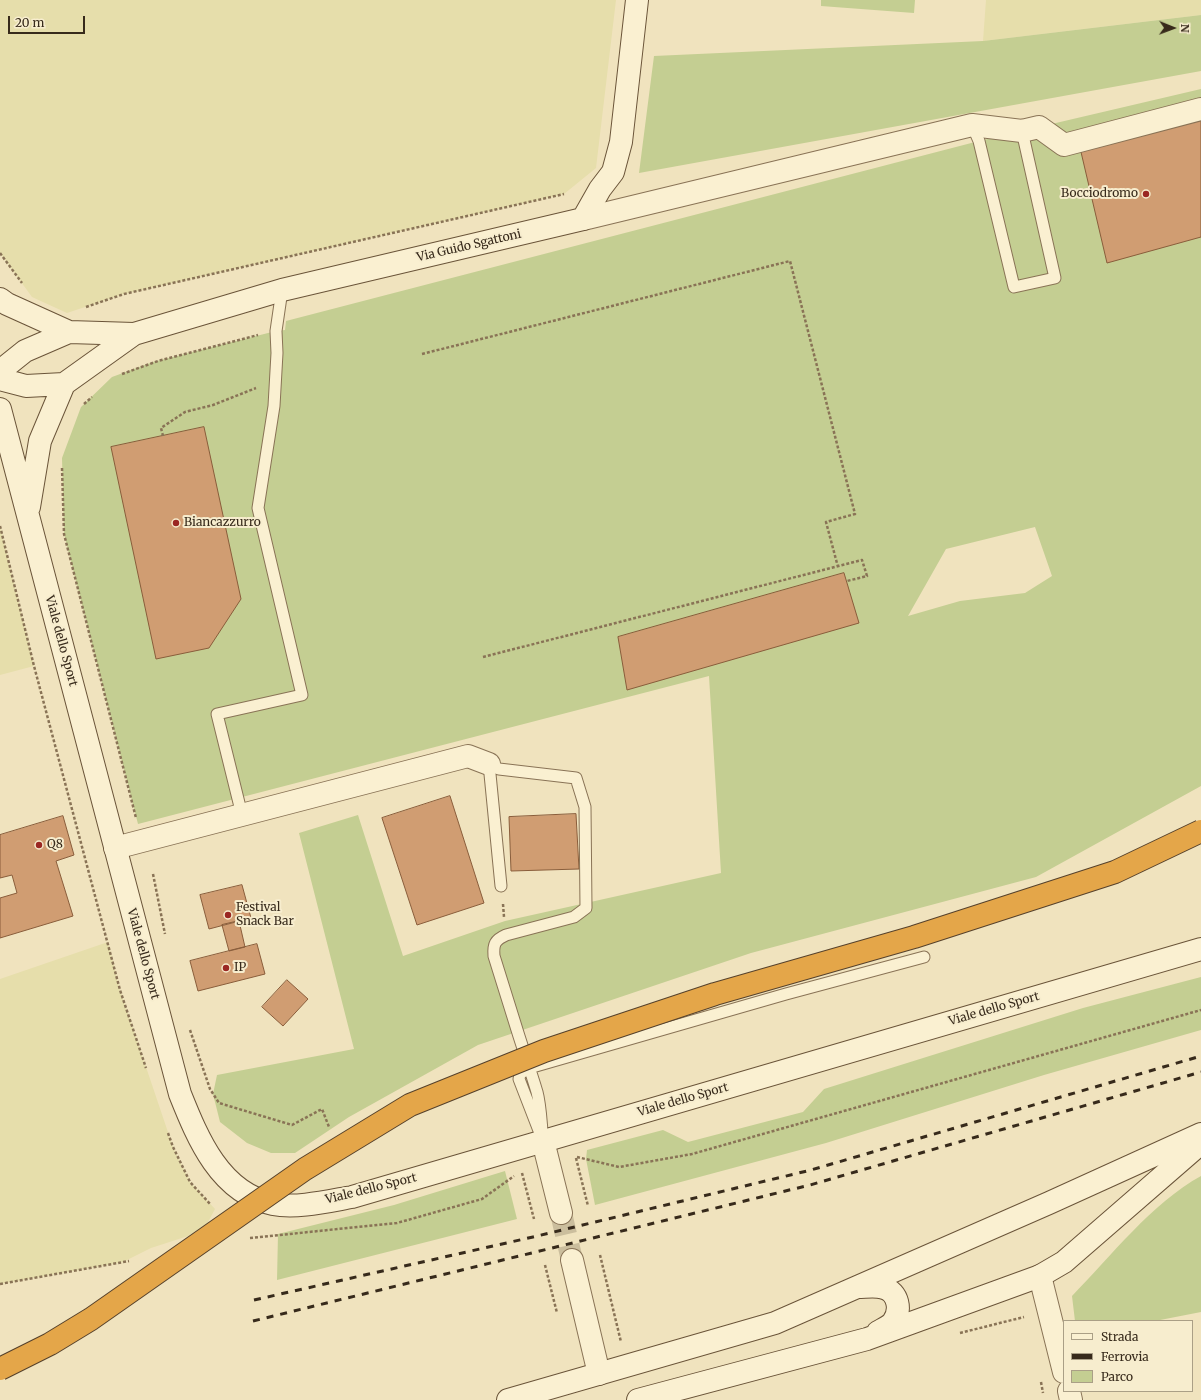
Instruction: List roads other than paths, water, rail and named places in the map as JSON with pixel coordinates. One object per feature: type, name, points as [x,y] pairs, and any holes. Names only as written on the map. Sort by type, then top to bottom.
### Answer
[{"type":"highway","points":[[0,1369],[50,1344],[91,1319],[305,1169],[410,1105],[552,1048],[715,994],[914,937],[1115,872],[1201,830]]},
{"type":"street","points":[[583,219],[600,189],[613,172],[621,142],[637,0]]},
{"type":"street","points":[[972,125],[1022,131],[1039,128],[1064,145],[1201,109]]},
{"type":"street","name":"Via Guido Sgattoni","points":[[0,299],[7,304],[69,332],[134,334],[282,290],[972,125]]},
{"type":"street","name":"Via Guido Sgattoni","points":[[0,371],[25,352],[69,332]]},
{"type":"street","name":"Via Guido Sgattoni","points":[[64,384],[134,334]]},
{"type":"street","points":[[0,379],[26,386],[64,384],[40,441],[28,513]]},
{"type":"street","name":"Viale dello Sport","points":[[0,409],[180,1094],[195,1131],[214,1163],[240,1191],[256,1199],[274,1205],[325,1201],[352,1196],[1201,949]]},
{"type":"street","points":[[115,848],[468,756],[489,764]]},
{"type":"street","points":[[508,1400],[775,1323],[1049,1203],[1201,1134]]},
{"type":"street","points":[[543,1141],[560,1213]]},
{"type":"street","points":[[638,1400],[867,1339],[1040,1276],[1064,1262],[1201,1143]]},
{"type":"street","points":[[572,1260],[599,1374]]},
{"type":"street","points":[[1040,1276],[1063,1368]]},
{"type":"street","points":[[855,1287],[883,1288],[894,1295],[898,1305],[897,1316],[894,1321],[867,1339]]},
{"type":"lane","points":[[972,125],[979,141],[1014,287],[1055,278],[1022,131]]},
{"type":"lane","points":[[242,815],[217,714],[302,695],[258,508],[274,406],[277,353],[276,331],[282,290]]},
{"type":"lane","points":[[489,764],[501,886]]},
{"type":"lane","points":[[489,764],[499,769],[576,778],[585,807],[586,908],[574,917],[498,938],[493,945],[494,956],[529,1068]]},
{"type":"lane","points":[[543,1141],[519,1079],[520,1074],[529,1068],[786,994],[924,957]]},
{"type":"tunnel","points":[[561,1213],[572,1260]]},
{"type":"railway","points":[[254,1300],[533,1237],[811,1170],[1201,1056]]},
{"type":"railway","points":[[253,1321],[810,1185],[1201,1072]]},
{"type":"place","name":"Bocciodromo","points":[[1146,194]]},
{"type":"place","name":"Biancazzurro","points":[[176,523]]},
{"type":"place","name":"Q8","points":[[39,845]]},
{"type":"place","name":"Festival Snack Bar","points":[[228,915]]},
{"type":"place","name":"IP","points":[[226,968]]}]
